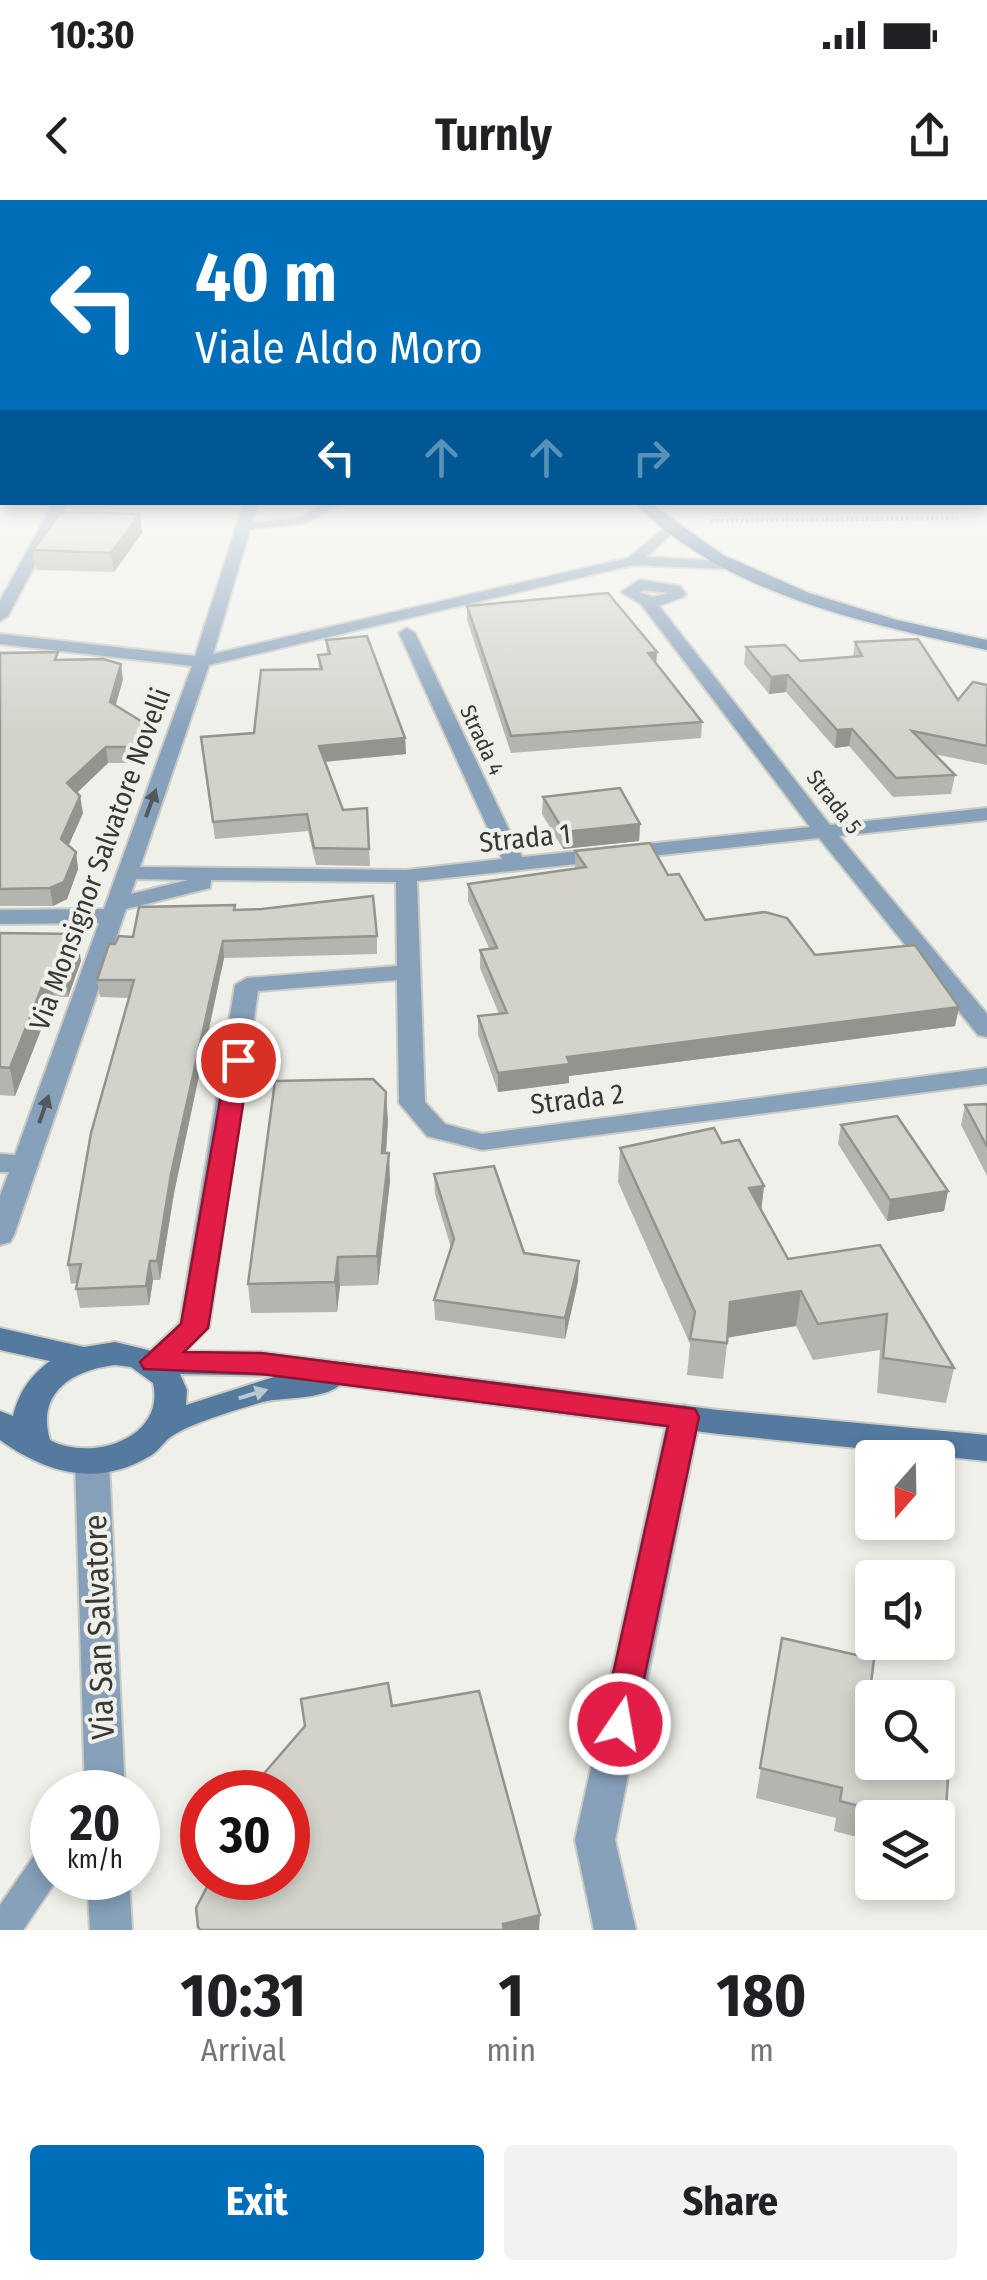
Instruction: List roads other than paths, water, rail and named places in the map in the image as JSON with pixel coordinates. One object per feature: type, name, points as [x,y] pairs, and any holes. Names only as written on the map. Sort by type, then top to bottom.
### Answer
[{"type":"main road","points":[[743,572],[851,614],[987,645]]},
{"type":"main road","points":[[0,1338],[80,1357]]},
{"type":"main road","points":[[35,1446],[25,1432],[22,1414],[28,1396],[40,1380],[80,1357],[105,1352],[129,1354],[152,1362],[261,1364],[684,1417],[987,1448]]},
{"type":"main road","points":[[152,1362],[172,1390],[170,1409],[161,1427]]},
{"type":"main road","points":[[0,1423],[35,1446],[70,1462],[92,1462],[132,1450],[161,1427],[258,1391],[356,1375]]},
{"type":"street","points":[[0,616],[24,572]]},
{"type":"street","name":"Via Monsignor Salvatore Novelli","points":[[0,1234],[13,1164],[126,873],[202,662],[228,572]]},
{"type":"street","points":[[0,639],[202,662],[587,572]]},
{"type":"street","name":"Strada 5","points":[[647,601],[824,831],[987,1030]]},
{"type":"street","name":"Strada 4","points":[[408,632],[516,867]]},
{"type":"street","name":"Strada 1","points":[[126,873],[406,876],[987,814]]},
{"type":"street","points":[[0,917],[112,910],[237,874]]},
{"type":"street","name":"Strada 2","points":[[406,876],[412,1103],[436,1130],[482,1142],[987,1076]]},
{"type":"street","points":[[152,1362],[194,1328],[248,985],[409,972]]},
{"type":"street","points":[[616,1930],[595,1840],[684,1417]]},
{"type":"street","name":"Via San Salvatore","points":[[92,1462],[103,1770]]},
{"type":"street","points":[[109,1900],[110,1930]]},
{"type":"lane","points":[[3,1930],[30,1890]]}]
